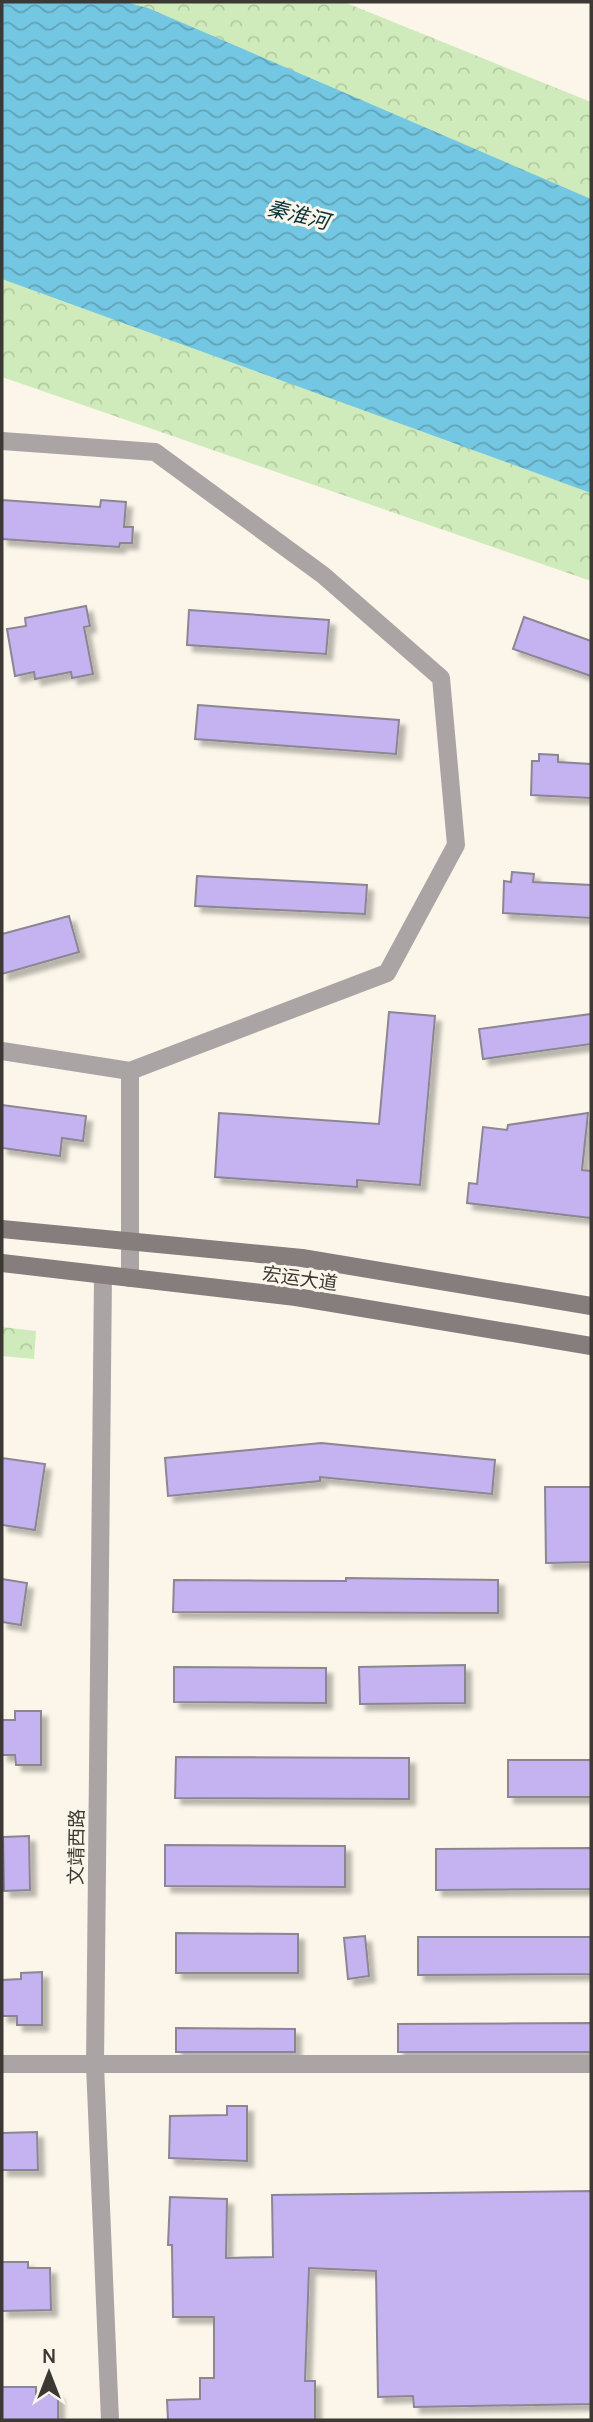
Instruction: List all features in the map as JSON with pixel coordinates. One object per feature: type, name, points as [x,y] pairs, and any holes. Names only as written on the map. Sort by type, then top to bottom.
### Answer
[{"type":"main road","name":"宏运大道","points":[[2,1229],[130,1244],[302,1258],[591,1306]]},
{"type":"main road","name":"宏运大道","points":[[2,1263],[296,1297],[591,1346]]},
{"type":"street","points":[[2,441],[155,452],[323,575],[441,678],[456,845],[387,973],[130,1071],[2,1052]]},
{"type":"street","points":[[130,1071],[130,1278]]},
{"type":"street","name":"文靖西路","points":[[103,1275],[95,2065],[110,2420]]},
{"type":"street","points":[[2,2064],[591,2064]]},
{"type":"green space","points":[[2,2],[344,2],[591,102],[591,581],[2,377]]},
{"type":"green space","points":[[2,1327],[36,1331],[34,1359],[2,1356]]},
{"type":"water","name":"秦淮河","points":[[2,2],[125,2],[148,8],[591,199],[591,493],[2,279]]},
{"type":"building","points":[[2,500],[100,507],[101,500],[126,502],[124,527],[133,527],[132,543],[120,543],[119,547],[2,539]]},
{"type":"building","points":[[86,606],[90,626],[84,627],[93,674],[72,678],[71,672],[35,679],[34,672],[15,676],[7,629],[26,626],[25,618]]},
{"type":"building","points":[[189,610],[329,620],[326,654],[187,645]]},
{"type":"building","points":[[524,617],[591,641],[591,676],[513,649]]},
{"type":"building","points":[[198,705],[399,720],[396,754],[195,739]]},
{"type":"building","points":[[539,754],[558,755],[558,762],[591,764],[591,798],[531,795],[532,761],[539,761]]},
{"type":"building","points":[[512,872],[534,874],[533,882],[591,885],[591,918],[503,913],[504,881],[511,882]]},
{"type":"building","points":[[197,876],[367,885],[365,914],[195,906]]},
{"type":"building","points":[[69,916],[79,952],[2,974],[2,934]]},
{"type":"building","points":[[389,1012],[435,1016],[420,1185],[357,1180],[357,1187],[215,1177],[219,1113],[379,1124]]},
{"type":"building","points":[[591,1014],[591,1044],[483,1059],[479,1029]]},
{"type":"building","points":[[2,1105],[86,1116],[83,1141],[62,1138],[60,1156],[2,1148]]},
{"type":"building","points":[[588,1113],[582,1170],[591,1171],[591,1218],[467,1203],[469,1183],[477,1184],[483,1127],[507,1130],[508,1125]]},
{"type":"building","points":[[321,1443],[495,1460],[492,1494],[320,1477],[320,1481],[168,1496],[165,1458]]},
{"type":"building","points":[[2,1458],[45,1464],[35,1530],[2,1525]]},
{"type":"building","points":[[545,1487],[591,1487],[591,1562],[546,1563]]},
{"type":"building","points":[[346,1578],[498,1580],[498,1613],[173,1612],[174,1580],[346,1581]]},
{"type":"building","points":[[2,1579],[27,1583],[21,1625],[2,1622]]},
{"type":"building","points":[[465,1665],[465,1703],[360,1704],[359,1667]]},
{"type":"building","points":[[174,1667],[326,1668],[326,1703],[174,1702]]},
{"type":"building","points":[[15,1711],[41,1711],[41,1765],[16,1765],[15,1755],[2,1755],[2,1720],[15,1720]]},
{"type":"building","points":[[176,1757],[409,1758],[409,1799],[175,1798]]},
{"type":"building","points":[[508,1760],[591,1760],[591,1797],[508,1797]]},
{"type":"building","points":[[29,1836],[30,1890],[4,1891],[3,1837]]},
{"type":"building","points":[[165,1845],[345,1846],[345,1887],[165,1886]]},
{"type":"building","points":[[591,1848],[591,1889],[436,1890],[436,1849]]},
{"type":"building","points":[[176,1933],[298,1934],[298,1973],[176,1973]]},
{"type":"building","points":[[365,1936],[369,1976],[348,1979],[344,1938]]},
{"type":"building","points":[[418,1937],[591,1937],[591,1974],[418,1975]]},
{"type":"building","points":[[42,1972],[42,2025],[17,2025],[17,2016],[2,2016],[2,1980],[21,1979],[21,1973]]},
{"type":"building","points":[[591,2023],[591,2052],[398,2052],[398,2024]]},
{"type":"building","points":[[176,2028],[295,2029],[295,2052],[176,2052]]},
{"type":"building","points":[[227,2106],[247,2106],[247,2161],[169,2158],[170,2116],[227,2115]]},
{"type":"building","points":[[37,2132],[38,2170],[2,2170],[2,2133]]},
{"type":"building","points":[[591,2191],[591,2404],[414,2407],[413,2396],[378,2397],[376,2271],[309,2268],[305,2381],[315,2381],[315,2420],[168,2420],[167,2400],[200,2399],[200,2378],[214,2378],[214,2317],[173,2317],[172,2245],[168,2245],[170,2197],[227,2199],[226,2258],[273,2257],[272,2195]]},
{"type":"building","points":[[2,2262],[28,2262],[28,2268],[50,2268],[51,2310],[2,2311]]},
{"type":"building","points":[[2,2387],[36,2387],[36,2394],[58,2394],[58,2420],[2,2420]]}]
